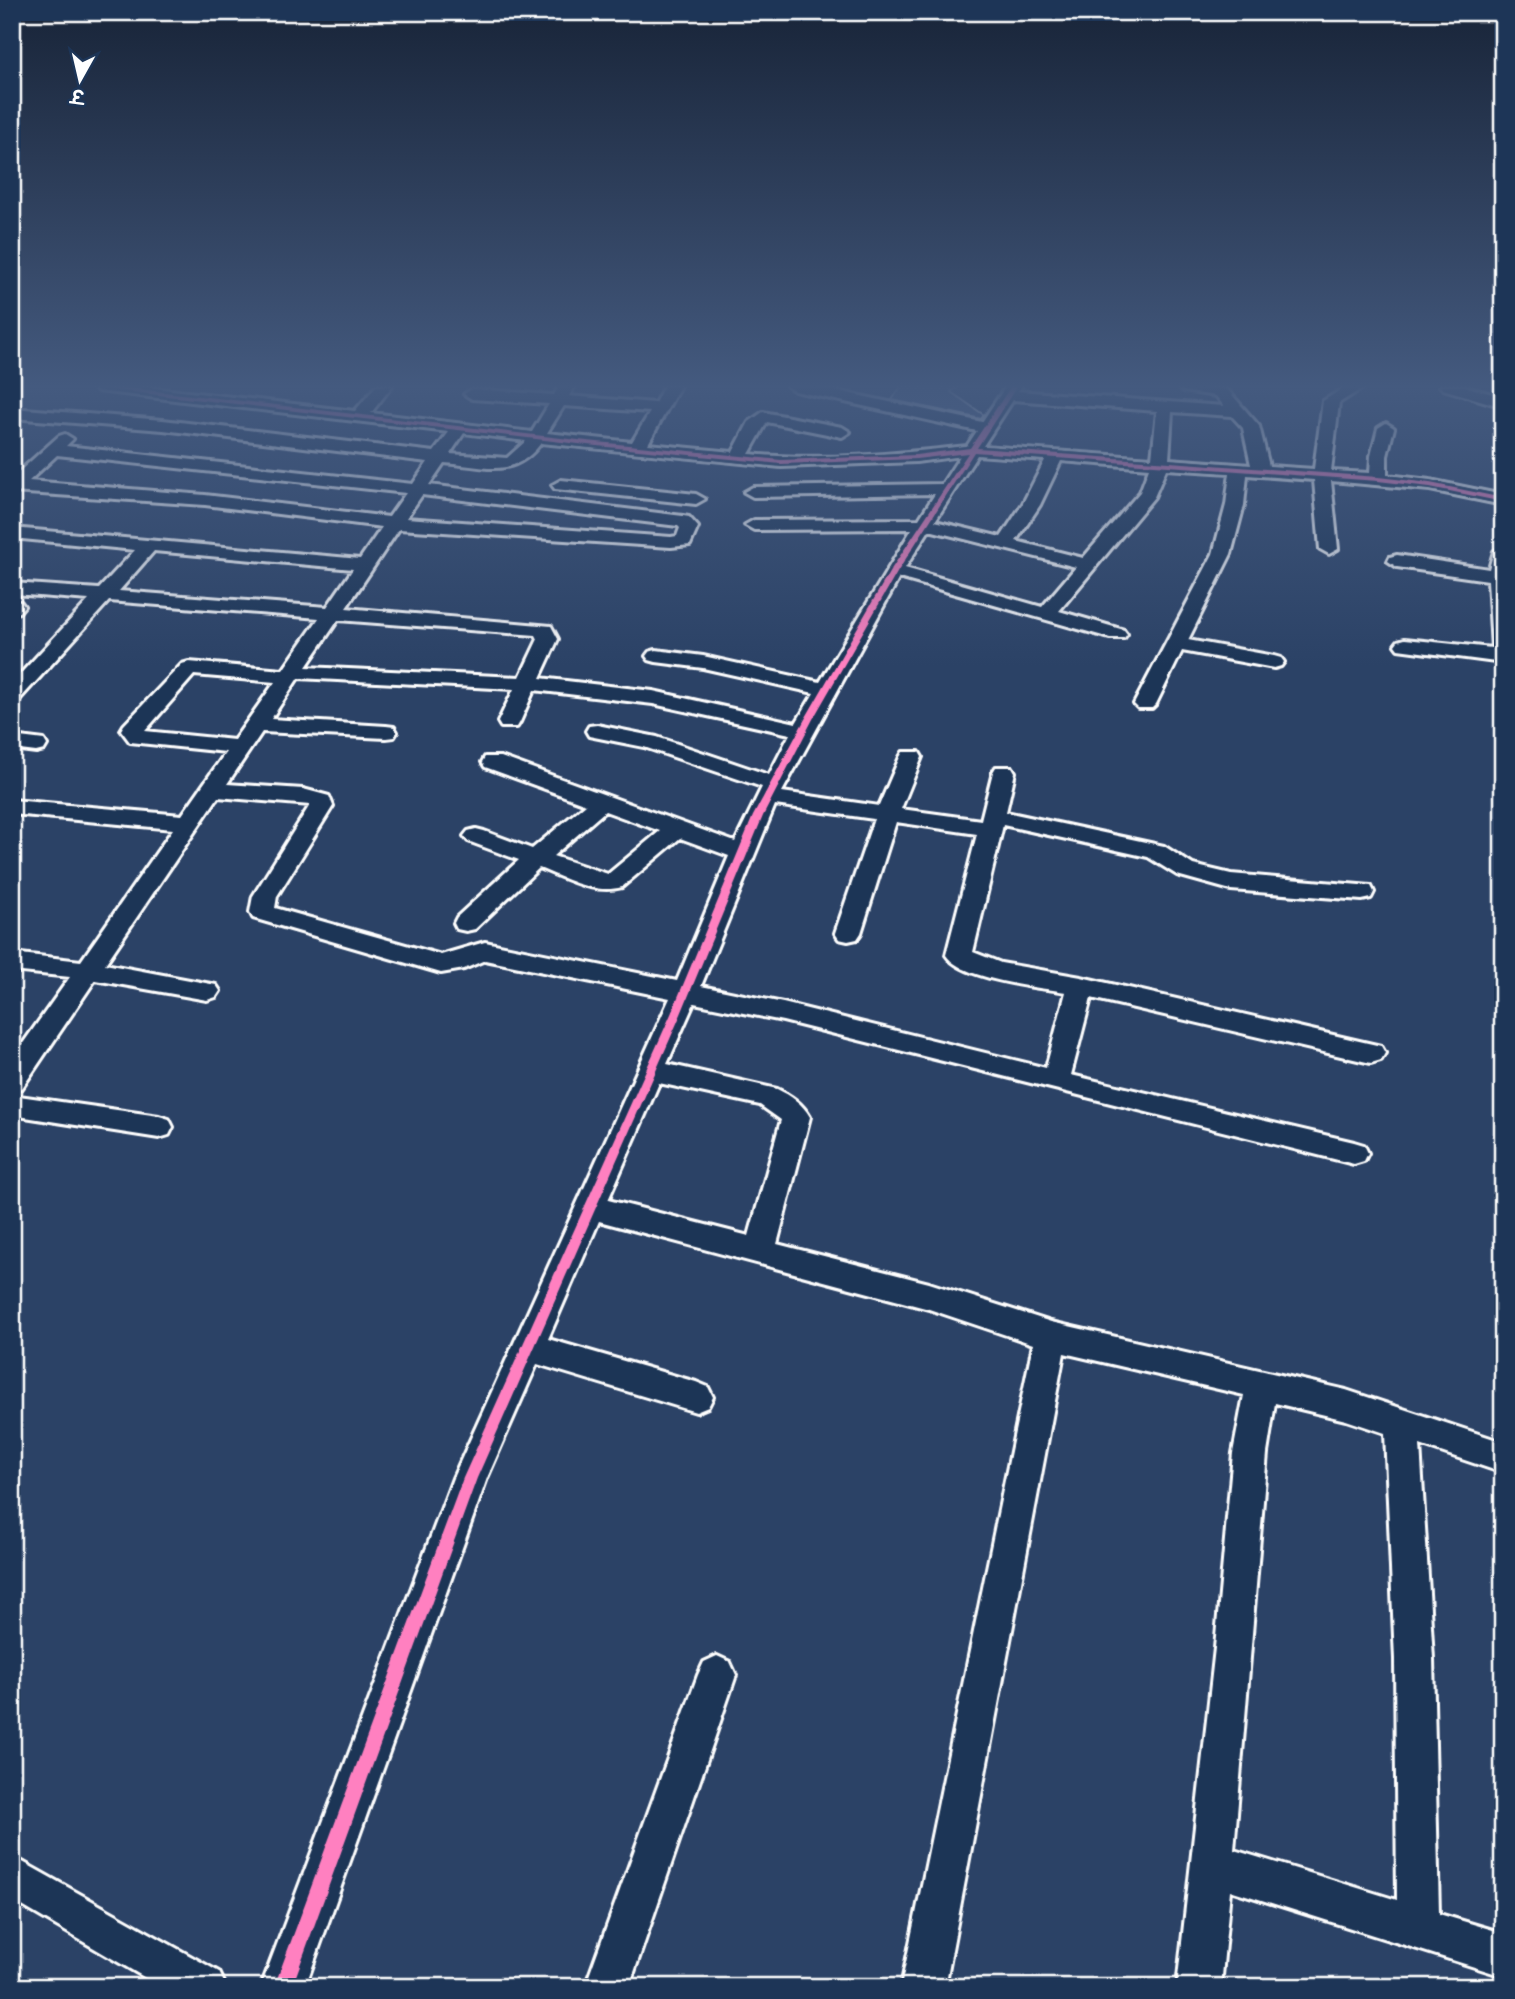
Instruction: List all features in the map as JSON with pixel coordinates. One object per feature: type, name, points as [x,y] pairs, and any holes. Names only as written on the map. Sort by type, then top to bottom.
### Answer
[{"type":"street","points":[[13,486],[205,500],[394,523],[680,542],[684,541],[689,527],[684,521],[326,479]]},
{"type":"street","points":[[12,1082],[424,479]]},
{"type":"street","points":[[546,531],[564,479]]},
{"type":"street","points":[[283,1987],[470,1478],[651,1071],[743,853],[771,790],[802,731],[894,571],[953,479]]},
{"type":"street","points":[[1006,544],[1044,479]]},
{"type":"street","points":[[1047,613],[1148,493],[1153,479]]},
{"type":"street","points":[[1145,704],[1222,554],[1235,505],[1238,479]]},
{"type":"street","points":[[1322,479],[1329,549]]},
{"type":"street","points":[[1380,479],[1430,485],[1503,500]]},
{"type":"street","points":[[561,485],[696,499]]},
{"type":"street","points":[[753,492],[926,488],[946,490]]},
{"type":"street","points":[[754,525],[925,524],[1089,565]]},
{"type":"street","points":[[12,533],[365,565]]},
{"type":"street","points":[[12,696],[148,547]]},
{"type":"street","points":[[1405,645],[1503,656],[1497,576],[1503,551]]},
{"type":"street","points":[[1397,561],[1497,576]]},
{"type":"street","points":[[894,571],[1118,634]]},
{"type":"street","points":[[13,601],[105,595],[544,630],[548,639],[509,722]]},
{"type":"street","points":[[1175,644],[1274,662]]},
{"type":"street","points":[[656,656],[703,662],[826,689]]},
{"type":"street","points":[[12,666],[38,668]]},
{"type":"street","points":[[239,747],[138,737],[132,730],[189,668],[528,684],[630,694],[717,709],[802,731]]},
{"type":"street","points":[[256,725],[386,732]]},
{"type":"street","points":[[597,731],[649,742],[771,790],[888,813],[993,823],[1156,850],[1185,870],[1231,882],[1362,892]]},
{"type":"street","points":[[12,742],[36,745]]},
{"type":"street","points":[[848,933],[888,813],[911,757]]},
{"type":"street","points":[[493,762],[743,853]]},
{"type":"street","points":[[1004,772],[959,955],[969,962],[989,968],[1081,986],[1371,1053]]},
{"type":"street","points":[[212,790],[303,796],[321,801],[322,806],[265,896],[262,912],[270,915],[441,964],[461,963],[476,952],[485,951],[783,1012],[1354,1153]]},
{"type":"street","points":[[467,923],[536,858],[602,803]]},
{"type":"street","points":[[12,807],[189,823]]},
{"type":"street","points":[[476,836],[597,881],[613,882],[677,829]]},
{"type":"street","points":[[12,961],[88,970],[207,991]]},
{"type":"street","points":[[1056,1081],[1081,986]]},
{"type":"street","points":[[651,1071],[767,1096],[783,1104],[796,1117],[760,1252]]},
{"type":"street","points":[[12,1105],[159,1127]]},
{"type":"street","points":[[589,1207],[929,1296],[1051,1336],[1346,1405],[1503,1458]]},
{"type":"street","points":[[923,1987],[1051,1336]]},
{"type":"street","points":[[528,1348],[696,1397]]},
{"type":"street","points":[[1199,1987],[1234,1648],[1250,1453],[1262,1385]]},
{"type":"street","points":[[1402,1425],[1414,1659],[1418,1928]]},
{"type":"street","points":[[607,1987],[717,1675]]},
{"type":"street","points":[[1212,1864],[1503,1955]]},
{"type":"street","points":[[12,1877],[204,1987]]},
{"type":"cycle path","points":[[283,1987],[470,1478],[676,1014],[758,816],[809,719],[894,571],[953,479]]},
{"type":"cycle path","points":[[1380,479],[1430,485],[1503,500]]}]
